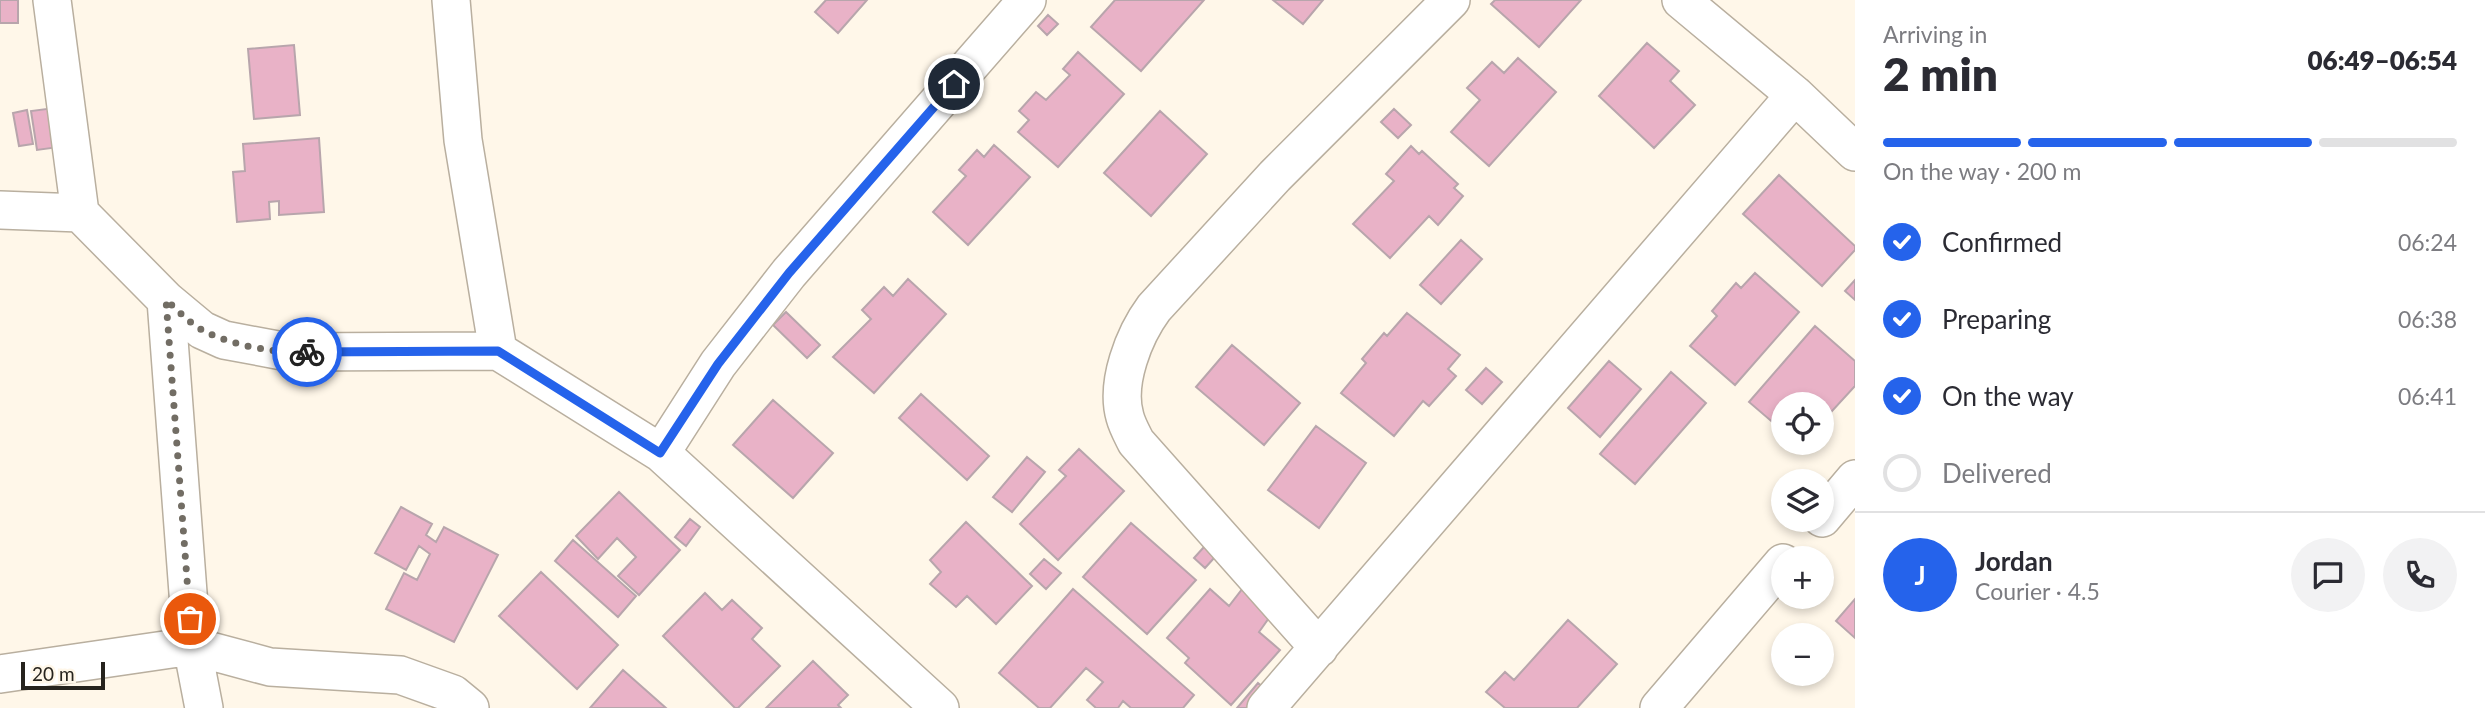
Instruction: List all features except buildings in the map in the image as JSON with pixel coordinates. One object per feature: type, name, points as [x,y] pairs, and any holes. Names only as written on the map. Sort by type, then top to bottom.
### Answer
[{"type":"street","points":[[52,0],[80,213],[166,300],[202,330],[224,340],[288,352],[498,351],[660,453],[940,708]]},
{"type":"street","points":[[451,0],[463,140],[498,351]]},
{"type":"street","points":[[660,453],[718,364],[789,273],[1027,0]]},
{"type":"street","points":[[1319,648],[1136,442],[1125,416],[1122,395],[1131,347],[1140,326],[1172,288],[1275,176],[1451,0]]},
{"type":"street","points":[[1681,0],[1853,146]]},
{"type":"street","points":[[1266,708],[1795,95]]},
{"type":"street","points":[[0,210],[80,213]]},
{"type":"street","points":[[166,300],[192,646],[204,708]]},
{"type":"street","points":[[1834,504],[1855,479]]},
{"type":"street","points":[[1797,546],[1810,532]]},
{"type":"street","points":[[1659,708],[1771,577]]},
{"type":"street","points":[[0,674],[192,646],[270,667],[400,675],[453,694],[470,708]]},
{"type":"way so far","points":[[190,619],[166,300],[202,330],[224,340],[288,352],[307,352]]},
{"type":"route","points":[[307,352],[498,351],[660,453],[718,364],[789,273],[954,84]]}]
